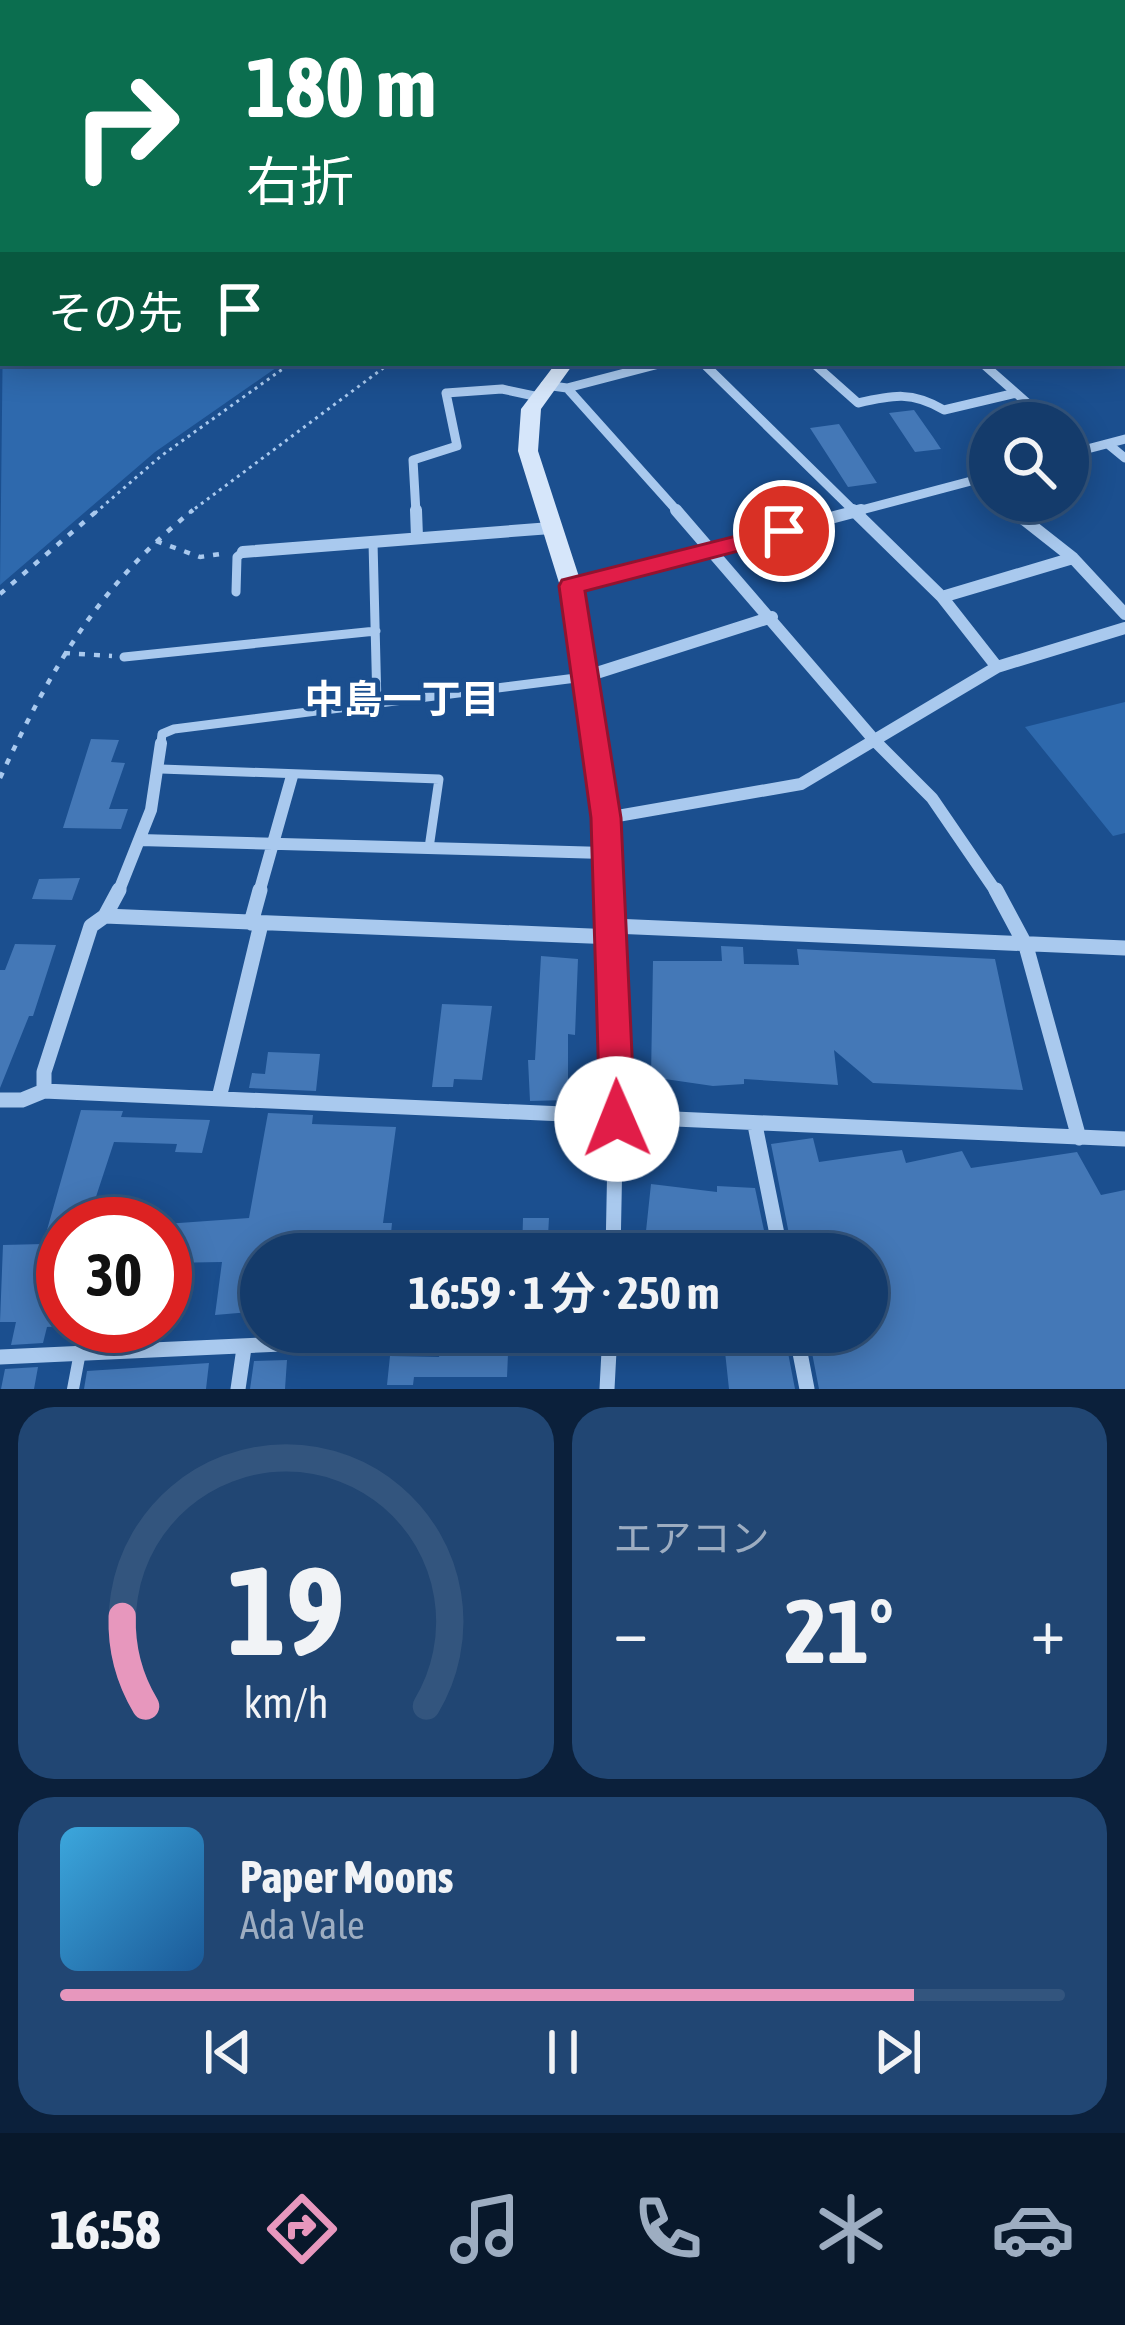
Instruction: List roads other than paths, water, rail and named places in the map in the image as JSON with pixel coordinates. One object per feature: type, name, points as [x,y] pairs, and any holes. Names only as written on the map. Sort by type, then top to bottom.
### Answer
[{"type":"street","points":[[563,366],[528,420],[528,451],[571,586],[606,818],[604,853],[614,932],[614,1233]]},
{"type":"street","points":[[417,538],[413,460],[457,446],[446,393],[550,390],[650,366]]},
{"type":"street","points":[[706,366],[942,598],[997,667]]},
{"type":"street","points":[[816,366],[858,403],[901,393],[920,396],[944,410],[1016,393]]},
{"type":"street","points":[[985,366],[1026,402]]},
{"type":"street","points":[[550,390],[712,550],[875,741],[932,798],[994,887],[1025,946],[1079,1138]]},
{"type":"street","points":[[1089,448],[1125,439]]},
{"type":"street","points":[[1108,444],[1125,458]]},
{"type":"street","points":[[571,586],[969,481]]},
{"type":"street","points":[[1027,522],[1073,558],[1125,614]]},
{"type":"street","points":[[243,552],[551,528]]},
{"type":"street","points":[[942,598],[1073,558]]},
{"type":"street","points":[[584,677],[772,617]]},
{"type":"street","points":[[606,818],[801,784],[997,667],[1125,628]]},
{"type":"street","points":[[44,1091],[44,1072],[91,926],[105,916],[140,840],[161,769],[161,743]]},
{"type":"street","points":[[218,1098],[272,843],[292,776]]},
{"type":"street","points":[[140,840],[604,853]]},
{"type":"street","points":[[105,916],[1125,948]]},
{"type":"street","points":[[0,1100],[22,1100],[44,1091],[1125,1139]]},
{"type":"street","points":[[755,1125],[777,1233]]},
{"type":"street","points":[[0,1358],[240,1348]]},
{"type":"street","points":[[238,1389],[243,1353]]},
{"type":"street","points":[[607,1389],[609,1353]]},
{"type":"street","points":[[800,1353],[807,1389]]},
{"type":"lane","points":[[373,542],[376,705]]},
{"type":"lane","points":[[236,592],[237,557],[243,552]]},
{"type":"lane","points":[[124,656],[376,631]]},
{"type":"lane","points":[[161,743],[162,734],[174,729],[584,677]]},
{"type":"lane","points":[[161,769],[439,779],[429,848]]},
{"type":"lane","points":[[73,1389],[80,1354]]},
{"type":"district","name":"中島一丁目","points":[[402,699]]}]
